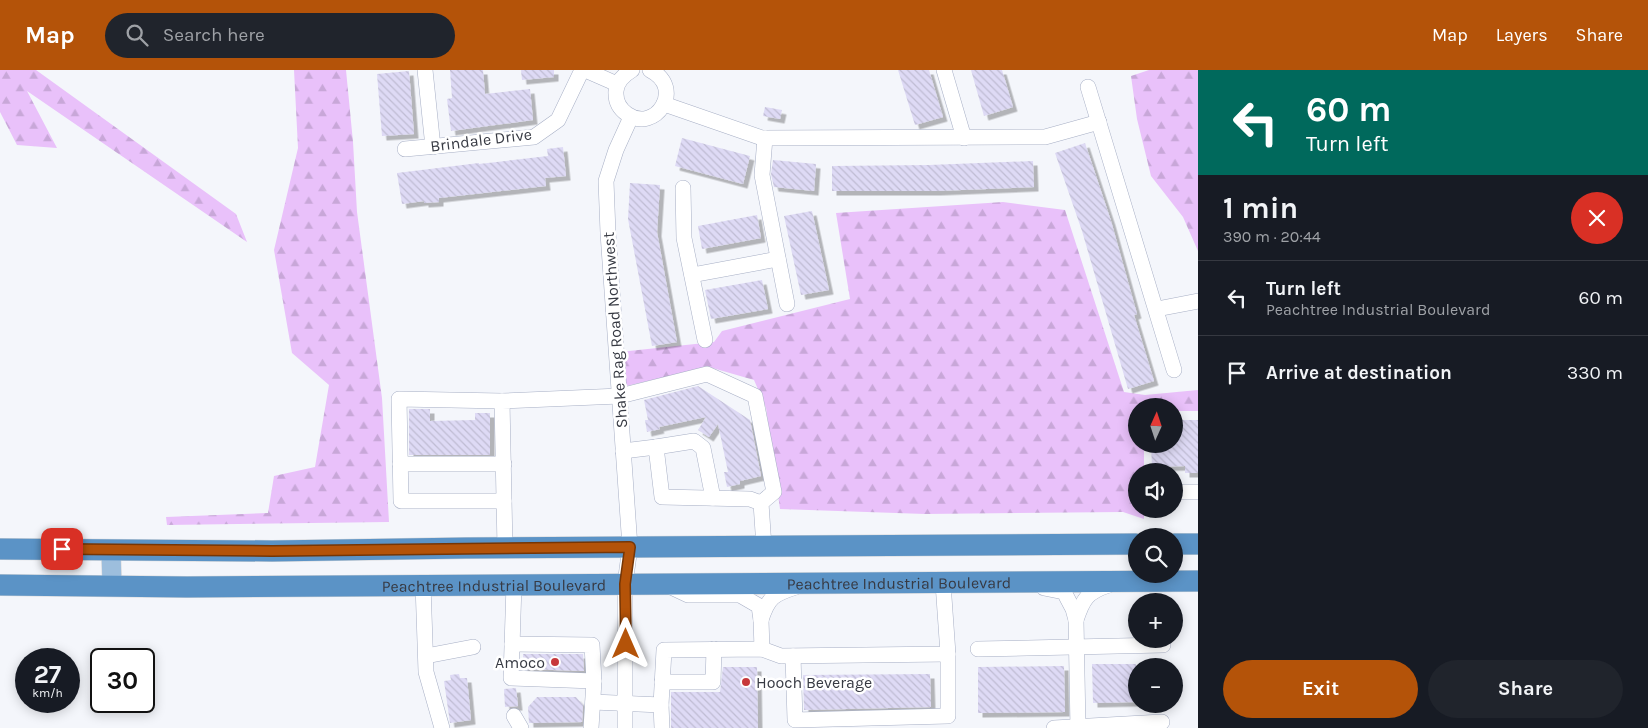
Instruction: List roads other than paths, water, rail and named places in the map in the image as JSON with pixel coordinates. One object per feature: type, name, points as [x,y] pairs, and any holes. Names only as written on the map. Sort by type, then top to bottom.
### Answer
[{"type":"highway","points":[[0,549],[272,551],[1128,544]]},
{"type":"highway","points":[[1183,544],[1198,544]]},
{"type":"highway","name":"Peachtree Industrial Boulevard","points":[[0,585],[810,584],[1127,580],[1198,581]]},
{"type":"main road","points":[[111,550],[112,586]]},
{"type":"street","points":[[425,70],[433,147]]},
{"type":"street","points":[[583,70],[617,84]]},
{"type":"street","name":"Brindale Drive","points":[[405,149],[534,137],[558,120],[583,70]]},
{"type":"street","points":[[632,70],[626,73],[617,84],[616,96],[621,109],[631,117],[638,119],[651,117],[661,109],[666,97],[665,84],[651,70]]},
{"type":"street","points":[[944,70],[964,138]]},
{"type":"street","points":[[1088,87],[1174,370]]},
{"type":"street","points":[[664,104],[765,138],[1045,137],[1099,122]]},
{"type":"street","name":"Shake Rag Road Northwest","points":[[625,728],[625,584],[630,547],[606,181],[616,150],[631,117]]},
{"type":"street","points":[[765,138],[762,175],[787,304]]},
{"type":"street","points":[[683,188],[684,238],[706,340]]},
{"type":"street","points":[[692,276],[778,259]]},
{"type":"street","points":[[1156,309],[1198,301]]},
{"type":"street","points":[[504,500],[401,501],[399,399],[502,401],[620,396],[707,374],[755,396],[774,492],[761,503]]},
{"type":"street","points":[[502,401],[506,548]]},
{"type":"street","points":[[624,451],[694,441],[703,448],[713,498]]},
{"type":"street","points":[[656,447],[662,497],[750,499],[761,503]]},
{"type":"street","points":[[400,464],[504,464]]},
{"type":"street","points":[[1183,492],[1198,492]]},
{"type":"street","points":[[761,503],[764,547]]},
{"type":"street","points":[[1076,620],[1080,608],[1090,593],[1127,580]]},
{"type":"street","points":[[971,582],[1001,590],[1048,588],[1064,592],[1073,609],[1076,620],[1078,728]]},
{"type":"street","points":[[793,656],[795,720],[948,716],[948,654],[943,583]]},
{"type":"street","points":[[423,584],[426,672],[442,728]]},
{"type":"street","points":[[514,584],[511,678],[594,681]]},
{"type":"street","points":[[665,584],[688,595],[740,595],[759,606],[762,620],[762,649]]},
{"type":"street","points":[[762,620],[766,606],[778,592],[810,584]]},
{"type":"street","points":[[512,644],[592,645],[594,681],[591,728]]},
{"type":"street","points":[[978,649],[1128,647]]},
{"type":"street","points":[[426,656],[473,648]]},
{"type":"street","points":[[662,682],[714,682],[714,649]]},
{"type":"street","points":[[662,728],[664,650],[762,649],[781,656],[948,654]]},
{"type":"street","points":[[593,702],[662,705]]},
{"type":"street","points":[[1054,728],[1162,722]]},
{"type":"place","name":"Amoco","points":[[555,662]]},
{"type":"place","name":"Hooch Beverage","points":[[746,682]]}]
